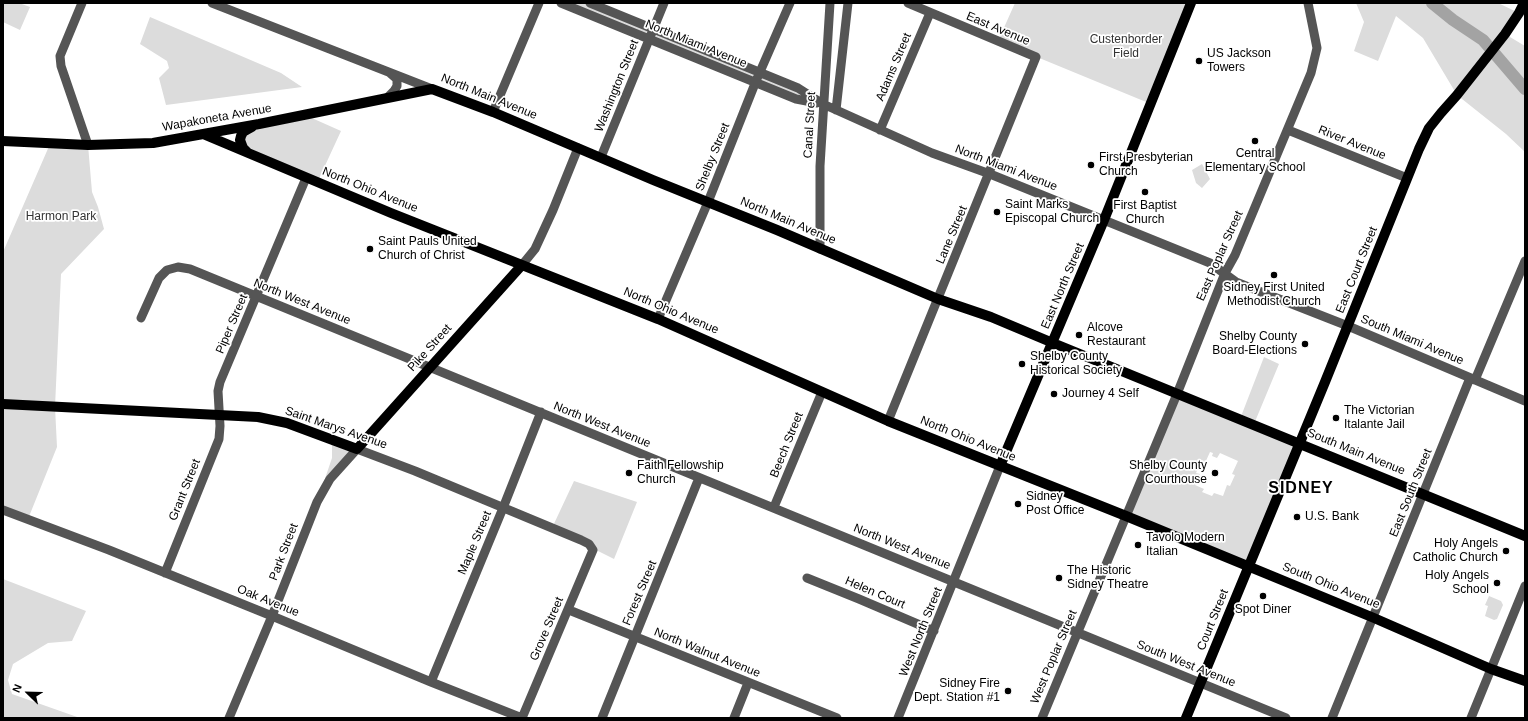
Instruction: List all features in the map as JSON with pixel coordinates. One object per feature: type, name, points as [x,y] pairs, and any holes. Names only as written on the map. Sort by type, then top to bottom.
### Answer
[{"type":"main road","name":"East North Street","points":[[1000,466],[1104,220],[1191,3]]},
{"type":"main road","name":"East Court Street","points":[[1248,566],[1348,326],[1407,178],[1429,128],[1505,34],[1524,3]]},
{"type":"main road","name":"Wapakoneta Avenue","points":[[3,141],[88,145],[153,143],[259,124],[432,89]]},
{"type":"main road","name":"North Main Avenue","points":[[432,89],[493,112],[938,299],[991,318],[1177,394]]},
{"type":"main road","points":[[250,154],[240,144],[241,136],[248,129],[259,124]]},
{"type":"main road","name":"North Ohio Avenue","points":[[203,134],[306,178],[658,319],[888,421],[1126,516]]},
{"type":"main road","name":"Pike Street","points":[[357,449],[522,265]]},
{"type":"main road","name":"South Main Avenue","points":[[1177,394],[1525,536]]},
{"type":"main road","name":"Saint Marys Avenue","points":[[3,404],[258,418],[287,423],[357,449]]},
{"type":"main road","name":"South Ohio Avenue","points":[[1126,516],[1374,618],[1492,669],[1525,681]]},
{"type":"main road","name":"Court Street","points":[[1186,718],[1248,566]]},
{"type":"street","points":[[82,3],[60,56],[61,66],[88,145]]},
{"type":"street","name":"North Main Avenue","points":[[212,3],[432,89]]},
{"type":"street","points":[[493,112],[539,3]]},
{"type":"street","name":"North Miami Avenue","points":[[561,3],[756,81],[796,99],[823,104]]},
{"type":"street","name":"North Miami Avenue","points":[[590,3],[798,88],[823,104],[932,153],[990,174],[1210,263],[1225,273]]},
{"type":"street","name":"Washington Street","points":[[601,157],[664,3]]},
{"type":"street","name":"Shelby Street","points":[[658,319],[708,202],[756,81],[790,3]]},
{"type":"street","name":"Canal Street","points":[[820,249],[820,166],[830,3]]},
{"type":"street","points":[[836,110],[848,3]]},
{"type":"street","name":"East Avenue","points":[[908,3],[1036,57]]},
{"type":"street","name":"East Poplar Street","points":[[1126,516],[1177,394],[1225,273],[1235,255],[1311,73],[1317,48],[1308,3]]},
{"type":"street","name":"Adams Street","points":[[880,130],[930,13]]},
{"type":"street","name":"Lane Street","points":[[888,421],[990,174],[1036,57]]},
{"type":"street","points":[[387,98],[397,86],[397,79],[389,72]]},
{"type":"street","name":"River Avenue","points":[[1288,130],[1407,178]]},
{"type":"street","points":[[522,265],[535,248],[554,210],[578,148]]},
{"type":"street","name":"Piper Street","points":[[219,415],[218,391],[220,382],[306,178]]},
{"type":"street","name":"North West Avenue","points":[[141,318],[159,278],[167,270],[178,267],[190,269],[774,507],[1077,633]]},
{"type":"street","name":"East South Street","points":[[1332,718],[1374,618],[1423,494],[1524,267]]},
{"type":"street","name":"South Miami Avenue","points":[[1225,273],[1236,282],[1348,326],[1525,401]]},
{"type":"street","name":"Beech Street","points":[[774,507],[822,392]]},
{"type":"street","name":"Maple Street","points":[[431,682],[541,412]]},
{"type":"street","name":"Grant Street","points":[[165,573],[219,439],[219,415]]},
{"type":"street","name":"Saint Marys Avenue","points":[[357,449],[415,471],[589,544],[594,550]]},
{"type":"street","name":"Park Street","points":[[229,718],[272,616],[317,502],[330,480],[357,449]]},
{"type":"street","name":"West North Street","points":[[898,718],[1000,466]]},
{"type":"street","name":"Forest Street","points":[[602,718],[700,478]]},
{"type":"street","name":"Oak Avenue","points":[[3,510],[109,550],[522,718]]},
{"type":"street","name":"West Poplar Street","points":[[1042,718],[1126,516]]},
{"type":"street","name":"Grove Street","points":[[522,718],[594,550]]},
{"type":"street","name":"Helen Court","points":[[807,578],[934,631]]},
{"type":"street","points":[[1471,718],[1525,586]]},
{"type":"street","name":"North Walnut Avenue","points":[[569,610],[837,718]]},
{"type":"street","name":"South West Avenue","points":[[1077,633],[1286,718]]},
{"type":"street","points":[[734,718],[748,683]]},
{"type":"green space","points":[[3,3],[19,3],[30,7],[20,30],[3,22]]},
{"type":"green space","points":[[561,3],[590,3],[760,72],[823,104],[796,99]]},
{"type":"green space","name":"Custenborder Field","points":[[1015,3],[1191,3],[1151,104],[998,41]]},
{"type":"green space","points":[[1356,3],[1498,3],[1519,13],[1505,34],[1525,46],[1525,152],[1506,134],[1457,95],[1423,38],[1396,16],[1378,61],[1354,51],[1364,22]]},
{"type":"green space","points":[[150,17],[281,73],[302,87],[166,105],[159,78],[169,68],[167,61],[140,44]]},
{"type":"green space","points":[[305,115],[341,131],[317,183],[249,154],[241,136],[243,132]]},
{"type":"green space","name":"Harmon Park","points":[[50,144],[88,145],[92,192],[104,229],[61,274],[55,407],[57,447],[28,519],[3,510],[3,252]]},
{"type":"green space","points":[[1202,164],[1210,179],[1202,188],[1196,183],[1192,170]]},
{"type":"green space","points":[[1264,357],[1279,364],[1254,424],[1300,443],[1248,566],[1126,516],[1177,394],[1240,419]],"holes":[[[1210,452],[1213,453],[1212,456],[1217,458],[1220,453],[1238,461],[1232,474],[1235,475],[1230,486],[1227,485],[1223,496],[1214,493],[1212,496],[1202,492],[1204,489],[1195,485],[1200,474],[1196,473],[1201,461],[1205,463]]]},
{"type":"green space","points":[[326,437],[357,449],[317,502],[332,458],[332,446]]},
{"type":"green space","points":[[574,481],[637,502],[614,559],[552,528]]},
{"type":"green space","points":[[3,579],[86,611],[72,641],[48,643],[13,664],[8,680],[12,694],[80,718],[3,718]]},
{"type":"green space","points":[[1489,596],[1501,601],[1503,605],[1497,619],[1494,620],[1485,616],[1488,606],[1485,605]]},
{"type":"waterway","points":[[1432,3],[1453,20],[1483,40],[1525,89]]},
{"type":"place","name":"US Jackson Towers","points":[[1199,61]]},
{"type":"place","name":"Central Elementary School","points":[[1255,141]]},
{"type":"place","name":"First Presbyterian Church","points":[[1091,165]]},
{"type":"place","name":"First Baptist Church","points":[[1145,192]]},
{"type":"place","name":"Saint Marks Episcopal Church","points":[[997,212]]},
{"type":"place","name":"Saint Pauls United Church of Christ","points":[[370,249]]},
{"type":"place","name":"Sidney First United Methodist Church","points":[[1274,275]]},
{"type":"place","name":"Alcove Restaurant","points":[[1079,335]]},
{"type":"place","name":"Shelby County Board-Elections","points":[[1305,344]]},
{"type":"place","name":"Shelby County Historical Society","points":[[1022,364]]},
{"type":"place","name":"Journey 4 Self","points":[[1054,394]]},
{"type":"place","name":"The Victorian Italante Jail","points":[[1336,418]]},
{"type":"place","name":"Faith Fellowship Church","points":[[629,473]]},
{"type":"place","name":"Shelby County Courthouse","points":[[1215,473]]},
{"type":"place","name":"Sidney Post Office","points":[[1018,504]]},
{"type":"place","name":"U.S. Bank","points":[[1297,517]]},
{"type":"place","name":"Tavolo Modern Italian","points":[[1138,545]]},
{"type":"place","name":"Holy Angels Catholic Church","points":[[1506,551]]},
{"type":"place","name":"The Historic Sidney Theatre","points":[[1059,578]]},
{"type":"place","name":"Holy Angels School","points":[[1497,583]]},
{"type":"place","name":"Spot Diner","points":[[1263,596]]},
{"type":"place","name":"Sidney Fire Dept. Station #1","points":[[1008,691]]},
{"type":"district","name":"SIDNEY","points":[[1301,489]]}]
